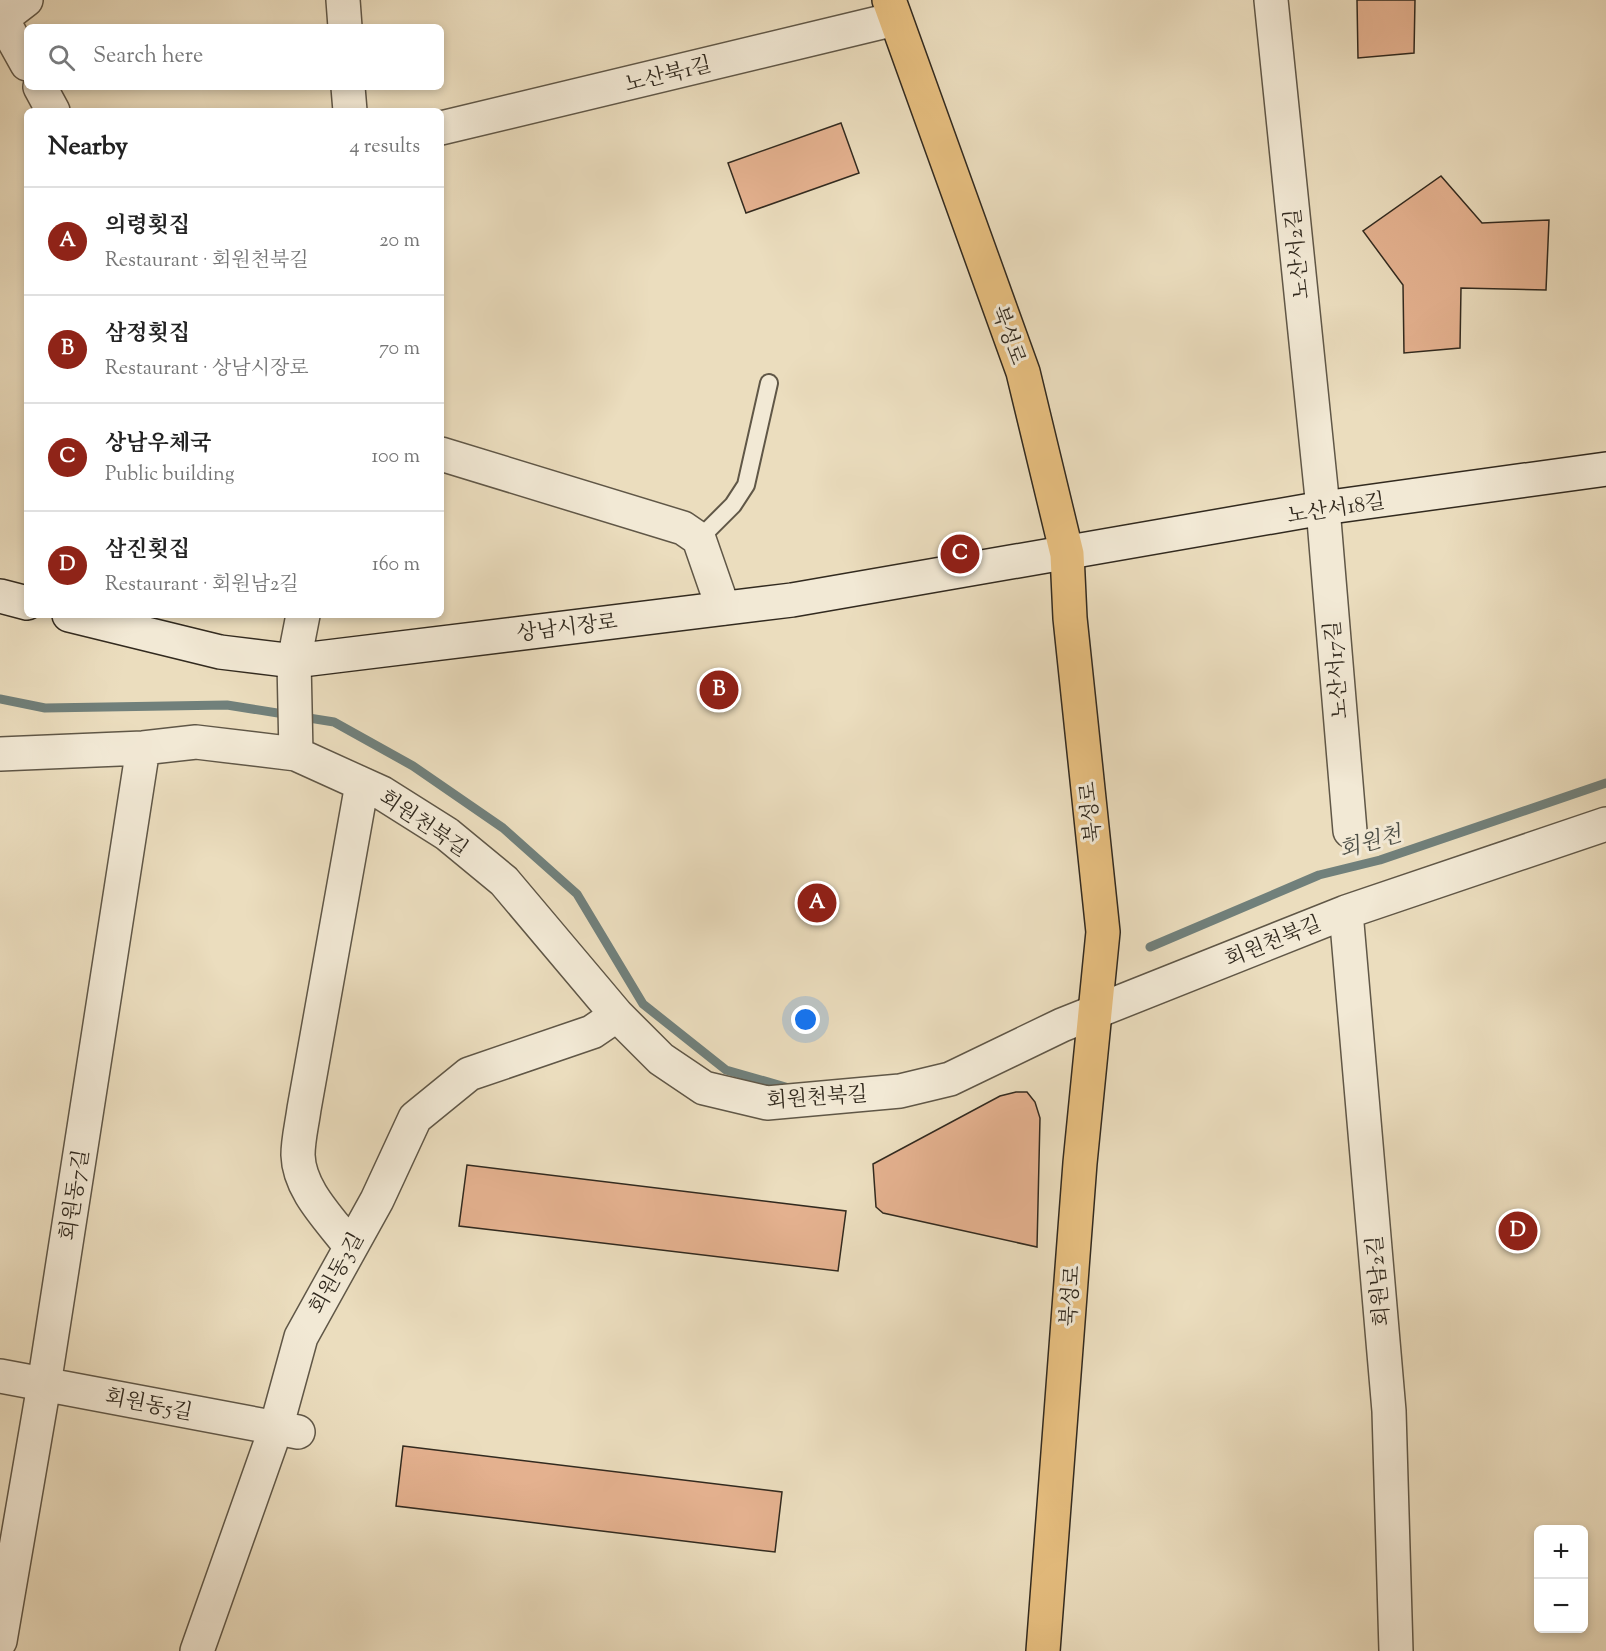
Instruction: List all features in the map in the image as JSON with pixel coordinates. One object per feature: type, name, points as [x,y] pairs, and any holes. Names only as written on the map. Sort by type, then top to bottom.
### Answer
[{"type":"main road","name":"북성로","points":[[892,9],[1023,372],[1067,554],[1071,629],[1103,932],[1080,1163],[1043,1651]]},
{"type":"street","points":[[343,0],[345,24]]},
{"type":"street","name":"노산서2길","points":[[1272,0],[1323,508]]},
{"type":"street","name":"노산북1길","points":[[444,127],[892,9]]},
{"type":"street","points":[[9,13],[24,56]]},
{"type":"street","points":[[42,90],[51,108]]},
{"type":"street","points":[[348,90],[350,108]]},
{"type":"street","points":[[444,455],[683,528],[699,539],[723,608]]},
{"type":"street","name":"노산서18길","points":[[1067,554],[1323,508],[1606,469]]},
{"type":"street","name":"노산서17길","points":[[1323,508],[1350,831]]},
{"type":"street","name":"상남시장로","points":[[81,618],[219,652],[294,661],[803,598],[1067,554]]},
{"type":"street","points":[[0,596],[24,602]]},
{"type":"street","points":[[295,746],[294,661],[302,618]]},
{"type":"street","name":"회원천북길","points":[[0,754],[142,748],[196,742],[295,746],[382,793],[447,834],[504,881],[616,1015],[661,1059],[704,1088],[767,1103],[900,1091],[950,1078],[1096,1011],[1346,912],[1606,824]]},
{"type":"street","name":"회원동7길","points":[[0,1641],[44,1384],[142,748]]},
{"type":"street","points":[[350,1246],[309,1191],[300,1172],[298,1154],[362,784]]},
{"type":"street","name":"회원남2길","points":[[1346,912],[1389,1411],[1396,1651]]},
{"type":"street","name":"회원동3길","points":[[197,1651],[287,1430],[301,1337],[377,1200],[415,1118],[469,1074],[592,1032],[616,1015]]},
{"type":"street","name":"회원동5길","points":[[0,1376],[287,1430]]},
{"type":"lane","points":[[699,539],[733,505],[747,485],[769,383]]},
{"type":"building","points":[[1357,0],[1415,0],[1414,53],[1358,58]]},
{"type":"building","points":[[841,123],[859,173],[746,213],[728,163]]},
{"type":"building","points":[[1441,176],[1482,223],[1549,220],[1546,290],[1461,288],[1460,348],[1404,353],[1403,285],[1363,231]]},
{"type":"building","points":[[1027,1092],[1035,1102],[1040,1118],[1037,1247],[883,1213],[876,1207],[873,1164],[1000,1096]]},
{"type":"building","points":[[467,1165],[846,1211],[838,1271],[459,1226]]},
{"type":"building","points":[[403,1446],[782,1492],[775,1552],[396,1506]]},
{"type":"waterway","points":[[0,699],[45,708],[227,705],[334,722],[413,766],[503,828],[577,894],[643,1004],[726,1070],[789,1088]]},
{"type":"waterway","name":"회원천","points":[[1150,947],[1319,875],[1380,860],[1606,783]]},
{"type":"place","name":"상남우체국","points":[[960,554]]},
{"type":"place","name":"삼정횟집","points":[[719,690]]},
{"type":"place","name":"의령횟집","points":[[817,903]]},
{"type":"place","name":"삼진횟집","points":[[1518,1231]]}]
